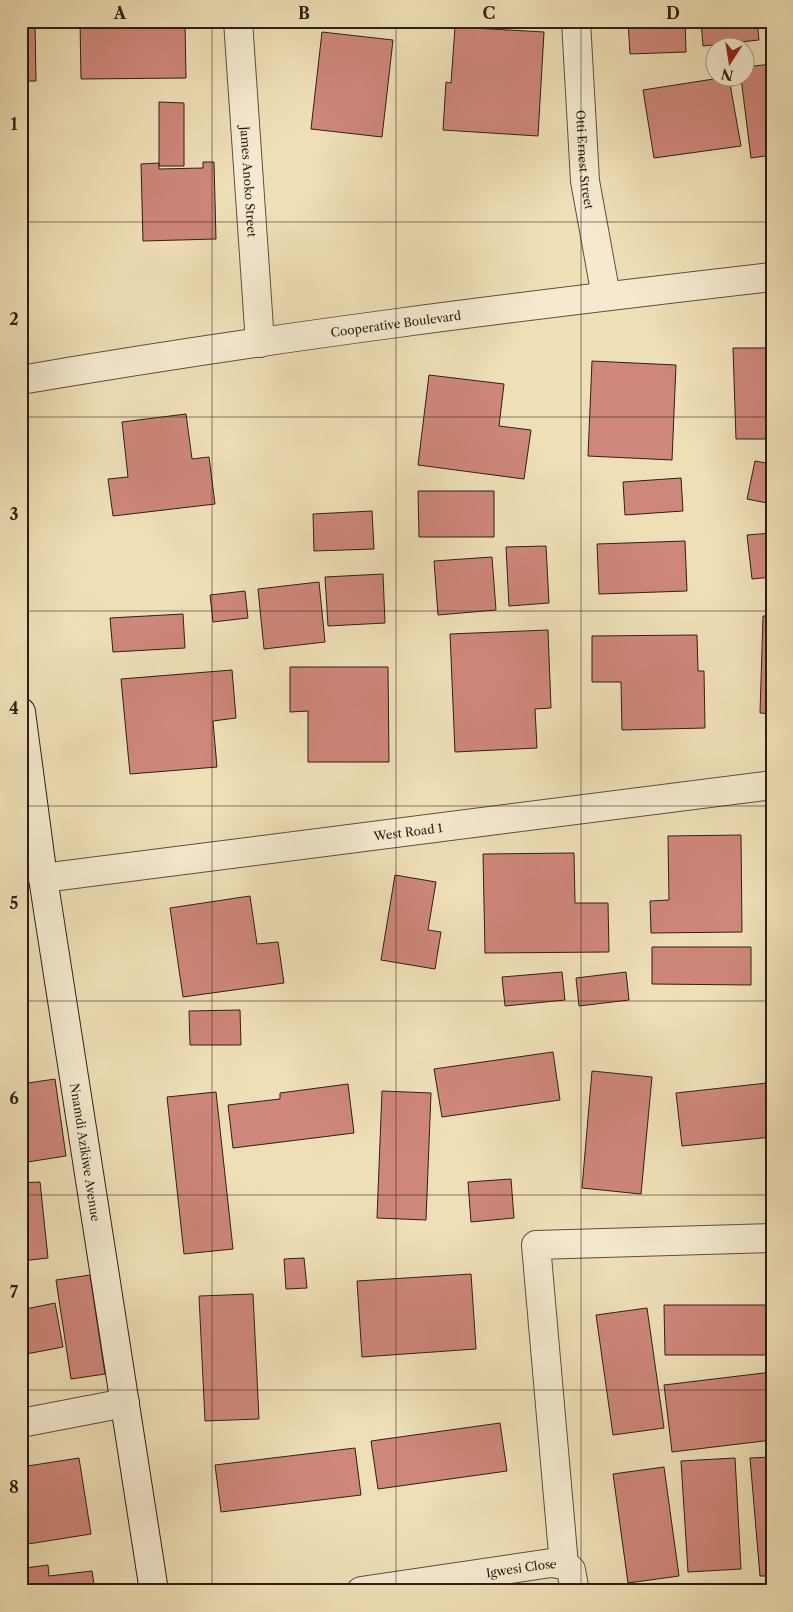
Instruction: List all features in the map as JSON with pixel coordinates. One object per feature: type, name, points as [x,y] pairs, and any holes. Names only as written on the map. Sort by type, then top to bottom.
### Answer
[{"type":"street","name":"James Anoko Street","points":[[238,21],[260,343]]},
{"type":"street","name":"Otti Ernest Street","points":[[576,21],[585,181],[606,296]]},
{"type":"street","name":"Cooperative Boulevard","points":[[21,380],[125,362],[260,343],[606,296],[772,277]]},
{"type":"street","name":"Nnamdi Azikiwe Avenue","points":[[21,712],[43,878],[154,1591]]},
{"type":"street","name":"West Road 1","points":[[43,878],[772,785]]},
{"type":"street","points":[[564,1565],[536,1245],[772,1238]]},
{"type":"street","points":[[21,1423],[126,1403]]},
{"type":"street","name":"Igwesi Close","points":[[361,1591],[551,1563],[564,1565],[571,1570],[575,1591]]},
{"type":"building","points":[[21,21],[35,21],[36,81],[21,81]]},
{"type":"building","points":[[80,21],[185,21],[186,78],[81,79]]},
{"type":"building","points":[[628,21],[685,21],[686,52],[630,54]]},
{"type":"building","points":[[701,21],[757,21],[759,40],[756,40],[756,38],[706,38],[706,46],[703,46]]},
{"type":"building","points":[[455,27],[544,32],[538,136],[443,130],[446,82],[451,83]]},
{"type":"building","points":[[322,32],[393,40],[382,137],[311,129]]},
{"type":"building","points":[[772,64],[772,155],[751,158],[742,88],[756,88],[756,66]]},
{"type":"building","points":[[706,80],[706,88],[731,88],[741,146],[654,158],[643,90]]},
{"type":"building","points":[[159,102],[184,103],[184,166],[159,166]]},
{"type":"building","points":[[203,162],[214,162],[216,239],[143,241],[141,164],[159,163],[159,169],[203,168]]},
{"type":"building","points":[[733,348],[772,348],[772,439],[736,439]]},
{"type":"building","points":[[592,361],[676,365],[672,460],[588,456]]},
{"type":"building","points":[[429,375],[504,384],[499,426],[531,430],[524,479],[418,465]]},
{"type":"building","points":[[186,414],[192,459],[209,457],[215,504],[113,516],[108,479],[128,477],[122,422]]},
{"type":"building","points":[[755,461],[772,464],[772,504],[747,499]]},
{"type":"building","points":[[681,478],[683,511],[625,515],[623,482]]},
{"type":"building","points":[[418,491],[494,491],[494,537],[419,537]]},
{"type":"building","points":[[372,511],[374,549],[314,551],[313,514]]},
{"type":"building","points":[[772,533],[772,577],[752,579],[747,535]]},
{"type":"building","points":[[685,541],[687,591],[599,594],[597,544]]},
{"type":"building","points":[[546,546],[549,603],[509,606],[506,547]]},
{"type":"building","points":[[492,557],[496,610],[438,615],[434,561]]},
{"type":"building","points":[[383,574],[385,623],[328,626],[325,577]]},
{"type":"building","points":[[319,582],[325,642],[264,649],[258,589]]},
{"type":"building","points":[[245,591],[248,618],[213,622],[210,595]]},
{"type":"building","points":[[183,614],[185,648],[113,652],[110,618]]},
{"type":"building","points":[[763,616],[772,616],[772,714],[760,713]]},
{"type":"building","points":[[548,630],[551,708],[535,709],[537,748],[455,752],[450,634]]},
{"type":"building","points":[[697,635],[698,671],[704,671],[705,728],[622,730],[621,682],[592,682],[592,636]]},
{"type":"building","points":[[290,667],[388,667],[389,762],[308,762],[308,711],[290,712]]},
{"type":"building","points":[[232,670],[236,718],[213,721],[217,767],[130,774],[121,679]]},
{"type":"building","points":[[741,835],[742,932],[651,933],[650,901],[669,900],[668,836]]},
{"type":"building","points":[[574,853],[575,903],[608,903],[609,952],[485,953],[483,854]]},
{"type":"building","points":[[395,875],[436,882],[428,930],[441,932],[435,969],[381,960]]},
{"type":"building","points":[[250,896],[257,944],[278,942],[284,983],[183,997],[170,908]]},
{"type":"building","points":[[652,947],[751,947],[751,985],[652,984]]},
{"type":"building","points":[[562,972],[565,1000],[505,1006],[502,977]]},
{"type":"building","points":[[626,972],[629,1000],[579,1006],[576,978]]},
{"type":"building","points":[[240,1010],[241,1045],[190,1045],[189,1011]]},
{"type":"building","points":[[553,1052],[560,1100],[442,1117],[434,1069]]},
{"type":"building","points":[[592,1071],[652,1077],[641,1194],[582,1188]]},
{"type":"building","points":[[55,1079],[66,1156],[21,1163],[21,1084]]},
{"type":"building","points":[[767,1083],[772,1137],[682,1146],[676,1093]]},
{"type":"building","points":[[348,1084],[354,1133],[233,1148],[228,1105],[280,1099],[280,1093]]},
{"type":"building","points":[[382,1091],[431,1093],[426,1220],[377,1218]]},
{"type":"building","points":[[216,1092],[233,1249],[184,1254],[167,1097]]},
{"type":"building","points":[[511,1179],[514,1218],[471,1222],[468,1182]]},
{"type":"building","points":[[40,1182],[48,1258],[21,1261],[21,1183]]},
{"type":"building","points":[[304,1258],[307,1288],[286,1289],[284,1259]]},
{"type":"building","points":[[471,1274],[476,1349],[362,1357],[357,1281]]},
{"type":"building","points":[[90,1275],[105,1374],[71,1379],[56,1280]]},
{"type":"building","points":[[253,1294],[259,1419],[205,1421],[199,1296]]},
{"type":"building","points":[[55,1303],[63,1347],[21,1355],[21,1310]]},
{"type":"building","points":[[664,1305],[772,1305],[772,1355],[665,1355]]},
{"type":"building","points":[[647,1308],[664,1428],[613,1435],[596,1315]]},
{"type":"building","points":[[772,1372],[772,1440],[672,1452],[664,1385]]},
{"type":"building","points":[[500,1423],[507,1471],[378,1489],[371,1441]]},
{"type":"building","points":[[355,1448],[361,1495],[221,1512],[215,1465]]},
{"type":"building","points":[[772,1457],[772,1576],[760,1576],[750,1458]]},
{"type":"building","points":[[79,1458],[91,1534],[28,1544],[21,1502],[21,1467]]},
{"type":"building","points":[[735,1458],[741,1569],[688,1572],[681,1461]]},
{"type":"building","points":[[664,1467],[679,1576],[628,1583],[613,1474]]},
{"type":"building","points":[[48,1565],[49,1576],[92,1571],[95,1591],[28,1591],[25,1568]]}]
